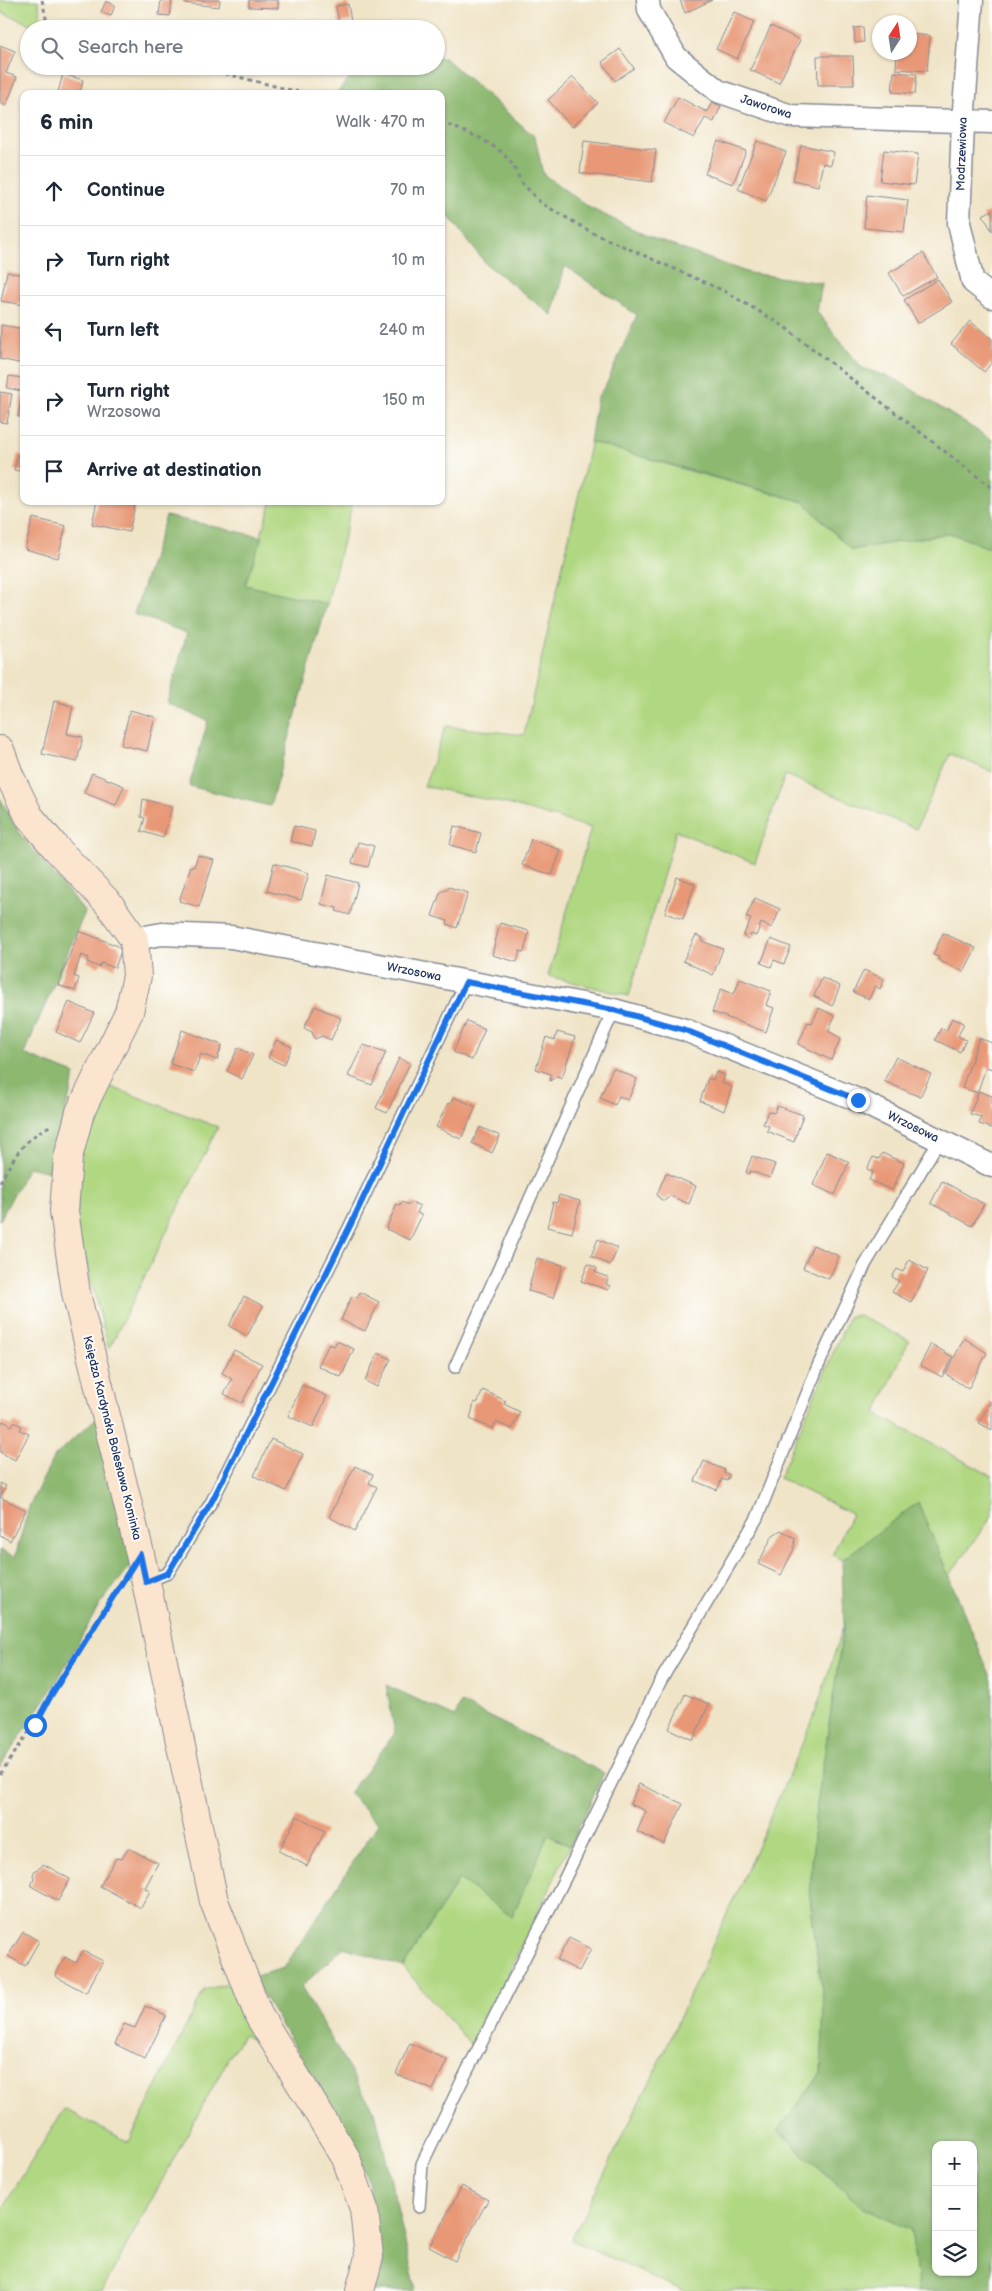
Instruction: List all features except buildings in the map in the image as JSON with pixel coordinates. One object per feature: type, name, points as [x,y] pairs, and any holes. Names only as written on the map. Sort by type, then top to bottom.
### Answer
[{"type":"street","name":"Jaworowa","points":[[648,0],[650,10],[676,57],[718,91],[791,116],[992,122]]},
{"type":"street","name":"Modrzewiowa","points":[[972,0],[963,122],[959,223],[973,282],[992,298]]},
{"type":"street","points":[[0,750],[10,777],[29,816],[55,847],[109,904],[134,939]]},
{"type":"street","name":"Wrzosowa","points":[[134,939],[162,934],[231,937],[614,1010],[685,1030],[858,1100],[992,1166]]},
{"type":"street","name":"Księdza Kardynała Bolesława Kominka","points":[[134,939],[137,976],[129,1012],[80,1112],[68,1158],[64,1211],[76,1293],[140,1554],[214,1901],[259,2016],[346,2158],[364,2209],[368,2257],[360,2291]]},
{"type":"lane","points":[[146,1582],[168,1573],[212,1501],[350,1226],[466,982]]},
{"type":"lane","points":[[455,1367],[614,1010]]},
{"type":"lane","points":[[419,2207],[422,2164],[461,2084],[565,1878],[660,1682],[757,1518],[818,1366],[865,1265],[940,1140]]},
{"type":"path","points":[[42,0],[46,20]]},
{"type":"path","points":[[230,75],[291,90]]},
{"type":"path","points":[[445,124],[482,139],[502,152],[512,164],[522,183],[541,203],[591,232],[724,291],[782,325],[992,488]]},
{"type":"path","points":[[0,1182],[20,1147],[40,1131],[80,1112]]},
{"type":"path","points":[[0,1774],[35,1725],[55,1689],[140,1554]]},
{"type":"green space","points":[[0,0],[38,0],[41,20],[20,20],[0,12]]},
{"type":"green space","points":[[445,58],[535,137],[543,174],[590,208],[654,239],[749,273],[822,283],[817,312],[862,368],[895,379],[992,440],[992,549],[950,533],[851,550],[804,502],[590,442],[597,398],[607,383],[637,315],[565,266],[552,315],[486,264],[450,218],[445,215],[445,90],[339,90],[352,75],[445,75]]},
{"type":"green space","points":[[591,441],[686,470],[804,502],[851,550],[950,533],[992,549],[992,772],[950,754],[916,829],[785,775],[755,863],[676,831],[629,996],[548,976],[591,828],[511,805],[424,786],[446,726],[524,735]]},
{"type":"green space","points":[[271,505],[352,505],[327,604],[245,585]]},
{"type":"green space","points":[[166,516],[262,537],[245,585],[327,604],[270,806],[189,786],[208,721],[167,703],[187,633],[134,614]]},
{"type":"green space","points":[[0,798],[19,833],[85,912],[24,1054],[75,1074],[50,1172],[28,1167],[0,1220]]},
{"type":"green space","points":[[106,1085],[218,1127],[109,1349],[77,1229],[78,1154]]},
{"type":"green space","points":[[857,1315],[909,1340],[876,1414],[992,1476],[992,1516],[949,1576],[918,1503],[842,1560],[832,1555],[852,1514],[779,1478],[849,1316]]},
{"type":"green space","points":[[105,1410],[140,1554],[100,1604],[54,1686],[0,1767],[0,1550],[15,1557],[30,1504],[55,1456]]},
{"type":"green space","points":[[918,1502],[992,1680],[992,2291],[919,2291],[911,2230],[863,2208],[778,2131],[821,2073],[824,2008],[810,1897],[815,1818],[844,1624],[842,1560]]},
{"type":"green space","points":[[844,1624],[815,1818],[810,1897],[824,2008],[821,2073],[778,2131],[863,2208],[911,2230],[919,2291],[683,2291],[571,2240],[658,2065],[750,1863],[814,1717]]},
{"type":"green space","points":[[386,1685],[455,1717],[461,1703],[604,1773],[570,1846],[548,1835],[512,1917],[459,1879],[403,1967],[344,1947],[301,1987],[376,2115],[415,2286],[413,2291],[372,2291],[369,2183],[353,2141],[252,1977],[284,1968],[378,1824],[349,1793],[395,1733]]},
{"type":"green space","points":[[549,1835],[570,1846],[473,2047],[403,1967],[459,1879]]},
{"type":"green space","points":[[231,1983],[254,2041],[244,2035],[232,2052],[102,2291],[0,2291],[0,2212],[64,2109],[129,2142],[204,1990]]},
{"type":"route","points":[[35,1725],[109,1600],[140,1554],[146,1582],[168,1573],[182,1554],[212,1501],[350,1226],[466,982],[614,1010],[685,1030],[858,1100]]}]
